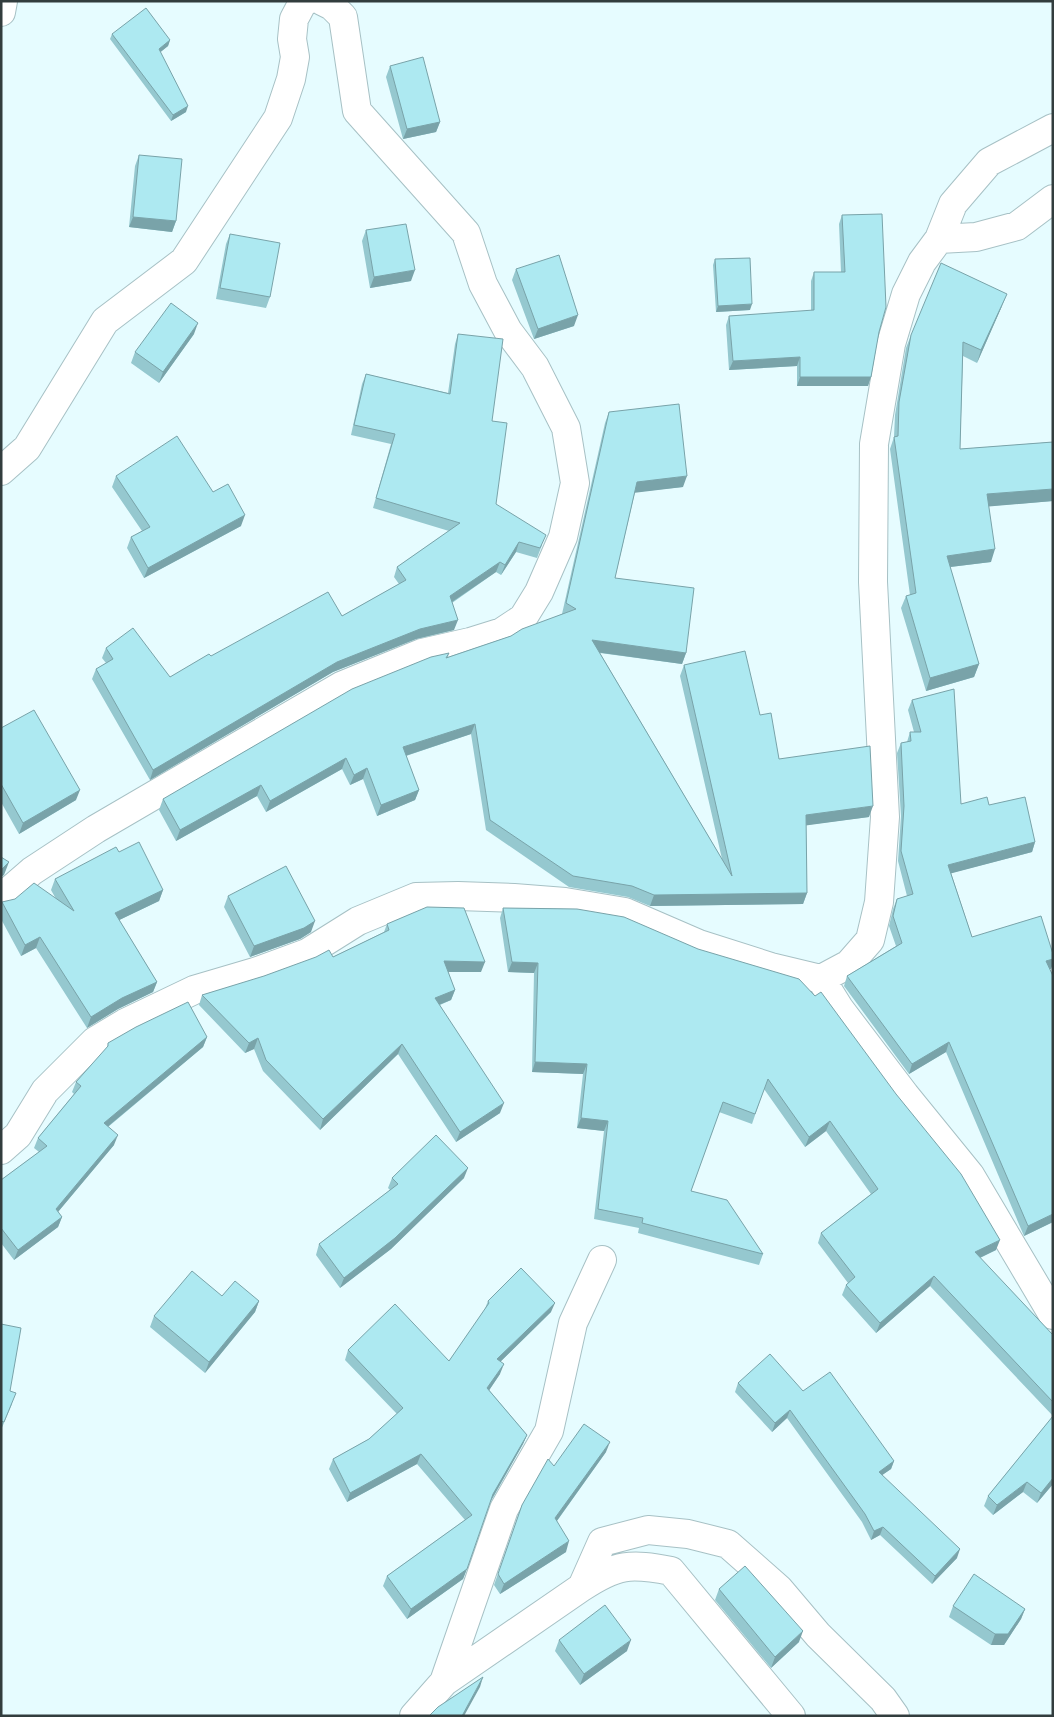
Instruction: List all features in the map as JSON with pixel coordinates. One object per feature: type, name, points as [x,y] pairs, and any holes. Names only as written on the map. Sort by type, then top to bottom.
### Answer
[{"type":"street","points":[[1,12],[4,1]]},
{"type":"street","points":[[1,471],[28,448],[105,321],[184,261],[278,118],[291,79],[295,57],[292,39],[294,19],[303,2],[306,1]]},
{"type":"street","points":[[1,898],[32,870],[96,829],[341,686],[422,654],[502,632],[523,618],[539,592],[564,537],[575,483],[566,428],[535,367],[508,331],[483,284],[466,233],[357,111],[343,17],[332,6],[322,1]]},
{"type":"street","points":[[1,1150],[18,1135],[45,1091],[70,1064],[95,1041],[125,1022],[194,990],[255,972],[307,953],[358,921],[416,897],[514,898],[565,902],[625,912],[699,944],[771,967],[821,979],[849,964],[870,940],[879,902],[886,817],[873,582],[874,444],[891,344],[906,294],[922,262],[939,239],[953,204],[989,162],[1053,128]]},
{"type":"street","points":[[939,239],[976,238],[1017,226],[1053,200]]},
{"type":"street","points":[[821,979],[839,1008],[904,1095],[970,1174],[1053,1315]]},
{"type":"street","points":[[444,1682],[504,1509],[548,1431],[573,1324],[602,1260]]},
{"type":"street","points":[[582,1587],[602,1542],[648,1530],[688,1534],[728,1544],[779,1589],[818,1635],[883,1699],[895,1716]]},
{"type":"street","points":[[414,1716],[444,1682],[582,1587],[608,1570],[642,1565],[672,1570],[791,1716]]},
{"type":"building","points":[[146,8],[170,40],[159,49],[188,106],[173,115],[112,34]]},
{"type":"building","points":[[423,57],[440,122],[407,129],[390,66]]},
{"type":"building","points":[[139,155],[182,159],[176,221],[133,217]]},
{"type":"building","points":[[882,214],[886,307],[879,332],[871,377],[800,377],[800,357],[733,361],[729,316],[814,310],[814,272],[845,272],[842,215]]},
{"type":"building","points":[[406,224],[415,270],[374,277],[366,230]]},
{"type":"building","points":[[230,234],[280,243],[270,297],[220,288]]},
{"type":"building","points":[[559,255],[578,315],[538,329],[516,269]]},
{"type":"building","points":[[750,258],[752,304],[718,306],[715,259]]},
{"type":"building","points":[[941,263],[1007,294],[981,350],[963,342],[960,449],[1053,442],[1053,489],[987,494],[995,549],[947,556],[979,664],[930,678],[906,596],[916,593],[894,437],[898,436],[899,402],[911,335]]},
{"type":"building","points":[[171,303],[198,323],[163,372],[135,352]]},
{"type":"building","points":[[458,334],[503,339],[492,421],[507,423],[496,504],[546,535],[540,548],[519,542],[505,565],[500,562],[450,596],[458,620],[420,629],[337,662],[153,770],[96,669],[113,659],[106,648],[133,628],[170,677],[209,654],[211,656],[328,592],[342,616],[406,580],[397,567],[460,523],[376,498],[395,434],[354,425],[366,374],[450,394]]},
{"type":"building","points":[[679,404],[687,476],[637,482],[615,578],[694,588],[686,653],[592,640],[732,876],[684,665],[745,651],[760,715],[771,713],[779,759],[870,746],[873,806],[806,815],[807,893],[654,895],[632,886],[573,876],[490,820],[475,724],[403,747],[419,790],[381,805],[367,768],[354,775],[346,758],[270,801],[261,785],[180,830],[163,799],[352,689],[431,657],[449,653],[446,658],[511,636],[522,629],[576,609],[566,603],[609,412]]},
{"type":"building","points":[[177,436],[213,492],[228,484],[245,515],[148,568],[131,537],[150,527],[116,476]]},
{"type":"building","points":[[954,689],[961,804],[987,797],[989,805],[1025,797],[1035,842],[948,865],[972,937],[1041,916],[1053,954],[1053,959],[1046,961],[1053,976],[1053,1214],[1028,1226],[949,1042],[912,1064],[847,976],[902,943],[893,916],[897,899],[913,894],[901,851],[904,806],[901,743],[911,741],[910,732],[921,732],[912,700]]},
{"type":"building","points":[[34,710],[80,790],[23,823],[1,784],[1,728]]},
{"type":"building","points":[[139,842],[163,890],[115,913],[157,982],[122,998],[91,1017],[40,937],[25,945],[2,902],[15,899],[34,883],[74,911],[55,879],[116,847],[119,852]]},
{"type":"building","points":[[1,857],[9,862],[1,870]]},
{"type":"building","points":[[286,866],[315,921],[304,928],[254,946],[228,896]]},
{"type":"building","points":[[427,907],[464,908],[485,962],[444,961],[455,990],[435,998],[504,1103],[460,1132],[402,1044],[323,1119],[266,1060],[258,1038],[249,1043],[202,995],[264,976],[316,957],[329,950],[333,957],[389,930],[387,924]]},
{"type":"building","points":[[503,908],[577,909],[624,917],[698,949],[799,979],[815,996],[821,992],[896,1094],[961,1174],[1000,1240],[975,1252],[1053,1335],[1053,1402],[934,1276],[880,1323],[846,1285],[855,1277],[821,1233],[878,1189],[830,1121],[809,1137],[768,1079],[755,1114],[723,1102],[691,1191],[727,1200],[763,1254],[642,1223],[643,1218],[598,1209],[608,1121],[581,1118],[587,1064],[535,1062],[538,963],[512,962]]},
{"type":"building","points":[[188,1002],[207,1037],[104,1123],[118,1135],[56,1209],[62,1217],[18,1250],[1,1228],[1,1180],[47,1146],[38,1138],[81,1086],[76,1082],[108,1046],[108,1043]]},
{"type":"building","points":[[436,1135],[468,1168],[395,1238],[344,1278],[319,1244],[398,1184],[392,1178]]},
{"type":"building","points":[[521,1268],[555,1303],[497,1359],[504,1364],[487,1388],[527,1435],[493,1494],[467,1569],[411,1609],[387,1576],[472,1515],[421,1454],[350,1493],[333,1459],[369,1439],[403,1408],[348,1350],[395,1304],[449,1361],[489,1303],[488,1301]]},
{"type":"building","points":[[192,1271],[222,1296],[235,1281],[259,1301],[209,1362],[154,1316]]},
{"type":"building","points":[[1,1324],[21,1328],[10,1391],[16,1393],[4,1422],[1,1421]]},
{"type":"building","points":[[770,1354],[803,1391],[830,1372],[894,1461],[879,1472],[960,1549],[935,1576],[883,1527],[874,1531],[865,1514],[790,1410],[775,1423],[738,1383]]},
{"type":"building","points":[[1053,1416],[1053,1478],[1041,1493],[1027,1482],[997,1505],[988,1496]]},
{"type":"building","points":[[584,1424],[610,1442],[555,1518],[569,1541],[504,1584],[498,1574],[522,1505],[548,1459],[554,1466]]},
{"type":"building","points":[[745,1566],[803,1631],[775,1657],[719,1589]]},
{"type":"building","points":[[974,1574],[1025,1609],[1008,1634],[995,1634],[953,1606]]},
{"type":"building","points":[[605,1605],[631,1640],[584,1674],[559,1640]]},
{"type":"building","points":[[483,1677],[462,1716],[429,1716],[438,1707]]}]
